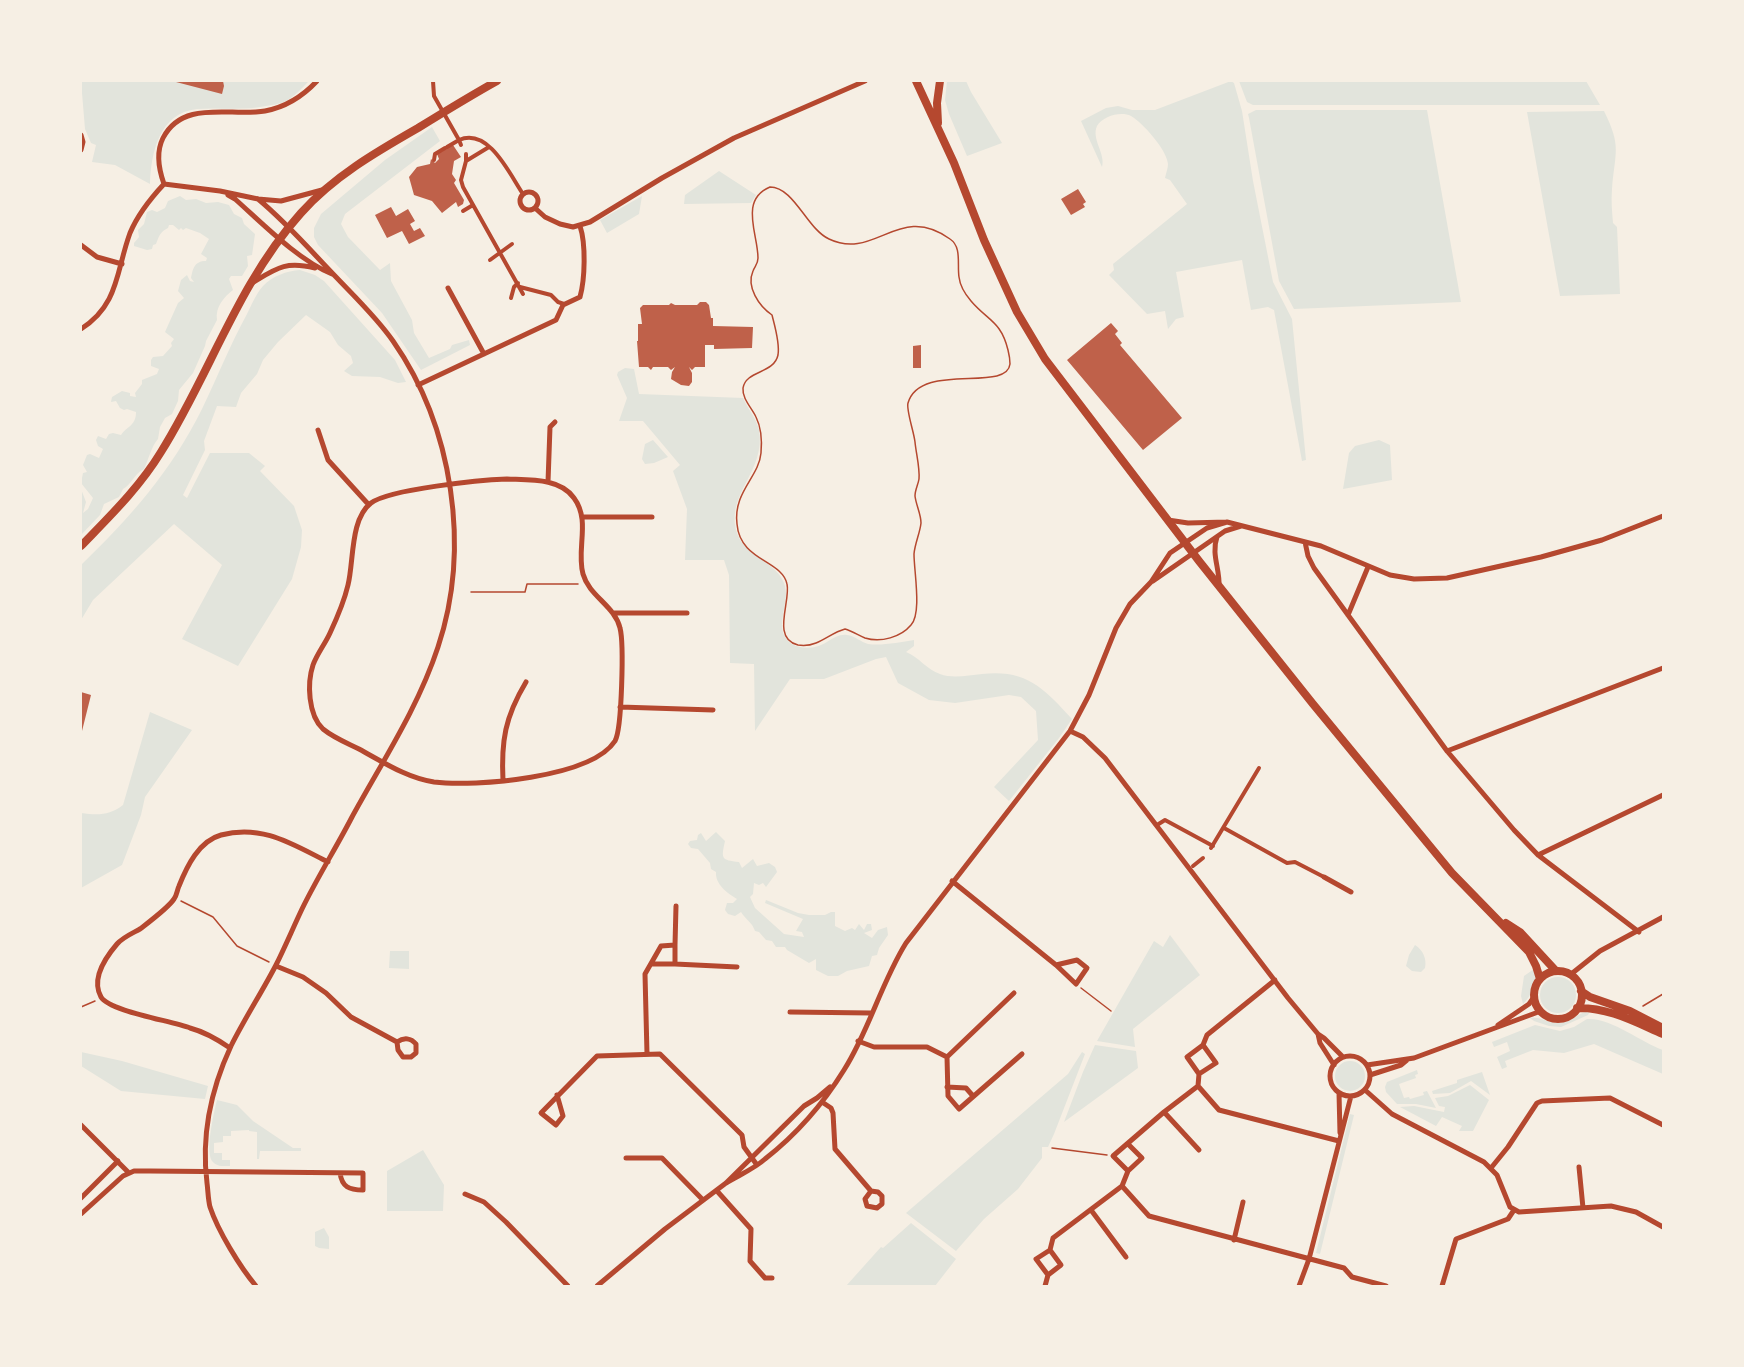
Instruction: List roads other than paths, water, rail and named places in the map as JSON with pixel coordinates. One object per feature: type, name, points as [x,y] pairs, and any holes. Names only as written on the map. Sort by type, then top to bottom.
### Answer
[{"type":"main road","points":[[81,546],[124,502],[160,453],[248,286],[290,226],[322,190],[389,145],[496,81]]},
{"type":"main road","points":[[916,81],[1017,312],[1045,359],[1192,552],[1313,704],[1452,873],[1529,952],[1540,979]]},
{"type":"main road","points":[[938,128],[937,103],[940,81]]},
{"type":"main road","points":[[1497,918],[1520,932],[1556,971]]},
{"type":"main road","points":[[1556,971],[1570,975],[1578,982],[1581,991],[1577,1008],[1572,1013],[1552,1018],[1541,1011],[1534,998],[1535,988],[1547,973],[1556,971]]},
{"type":"main road","points":[[1581,991],[1590,998],[1630,1011],[1663,1028]]},
{"type":"main road","points":[[1577,1008],[1616,1014],[1663,1034]]},
{"type":"street","points":[[164,184],[160,173],[160,144],[168,129],[176,123],[193,114],[212,111],[266,111],[281,107],[299,97],[317,81]]},
{"type":"street","points":[[434,81],[432,93],[459,140]]},
{"type":"street","points":[[535,208],[545,217],[560,224],[580,226],[596,219],[662,178],[734,138],[865,81]]},
{"type":"street","points":[[81,135],[83,145],[81,150]]},
{"type":"street","points":[[434,160],[435,154],[446,147],[464,138],[472,139],[490,147],[500,157],[523,194]]},
{"type":"street","points":[[466,161],[490,147]]},
{"type":"street","points":[[466,154],[461,180],[523,294]]},
{"type":"street","points":[[164,184],[220,191],[258,200],[281,201],[322,190]]},
{"type":"street","points":[[81,328],[96,318],[106,306],[116,284],[136,220],[164,184]]},
{"type":"street","points":[[220,191],[235,199],[318,268]]},
{"type":"street","points":[[523,194],[531,192],[537,197],[535,208]]},
{"type":"street","points":[[523,194],[520,202],[523,208],[529,210],[535,208]]},
{"type":"street","points":[[256,1286],[243,1271],[210,1206],[205,1172],[206,1128],[212,1096],[230,1048],[276,966],[302,910],[384,763],[422,687],[443,629],[454,563],[449,485],[438,435],[418,385],[393,340],[290,226],[258,200]]},
{"type":"street","points":[[463,211],[473,205]]},
{"type":"street","points":[[418,385],[556,320],[564,304],[580,297],[583,247],[580,226]]},
{"type":"street","points":[[490,260],[512,244]]},
{"type":"street","points":[[81,245],[97,257],[122,264]]},
{"type":"street","points":[[248,286],[269,272],[290,264],[318,268],[334,274]]},
{"type":"street","points":[[511,298],[513,287],[519,285],[535,292],[551,295],[564,304]]},
{"type":"street","points":[[448,288],[484,354]]},
{"type":"street","points":[[548,482],[550,427],[555,422]]},
{"type":"street","points":[[318,430],[328,460],[369,505]]},
{"type":"street","points":[[507,479],[548,482],[561,487],[573,496],[583,517],[582,571],[588,584],[617,619],[621,634],[620,707],[617,738],[608,749],[592,761],[568,769],[503,781],[436,782],[407,775],[384,763],[323,728],[315,718],[311,700],[313,665],[341,607],[352,567],[357,522],[369,505],[386,496],[449,485],[507,479]]},
{"type":"street","points":[[1168,520],[1188,523],[1227,522],[1321,546],[1390,575],[1414,579],[1447,578],[1551,555],[1602,540],[1663,516]]},
{"type":"street","points":[[583,517],[652,517]]},
{"type":"street","points":[[1151,582],[1170,553],[1207,528],[1227,522]]},
{"type":"street","points":[[726,1183],[764,1160],[823,1102],[844,1070],[902,949],[952,881],[1019,799],[1070,731],[1089,695],[1119,622],[1130,604],[1151,582],[1192,552],[1225,531],[1242,526]]},
{"type":"street","points":[[1218,536],[1215,553],[1220,574],[1219,585]]},
{"type":"street","points":[[1305,542],[1314,568],[1348,615],[1447,751],[1514,830],[1538,855],[1639,932]]},
{"type":"street","points":[[1348,615],[1368,567]]},
{"type":"street","points":[[613,613],[687,614]]},
{"type":"street","points":[[1447,751],[1663,668]]},
{"type":"street","points":[[503,781],[504,733],[515,702],[526,682]]},
{"type":"street","points":[[620,707],[713,710]]},
{"type":"street","points":[[1070,731],[1083,737],[1106,758],[1275,980],[1318,1034],[1342,1057]]},
{"type":"street","points":[[1156,825],[1165,820],[1212,847],[1258,768]]},
{"type":"street","points":[[1538,855],[1663,795]]},
{"type":"street","points":[[1224,828],[1287,863],[1295,862],[1351,892]]},
{"type":"street","points":[[230,1048],[198,1030],[112,1007],[102,998],[96,982],[102,967],[118,942],[143,927],[175,898],[178,887],[200,847],[218,836],[237,833],[280,837],[328,862]]},
{"type":"street","points":[[1193,866],[1203,858]]},
{"type":"street","points":[[952,881],[1056,965],[1076,984],[1088,968],[1077,960],[1056,965]]},
{"type":"street","points":[[675,964],[676,906]]},
{"type":"street","points":[[1570,975],[1600,951],[1639,932],[1663,917]]},
{"type":"street","points":[[647,1054],[645,974],[661,946],[675,945]]},
{"type":"street","points":[[651,964],[737,967]]},
{"type":"street","points":[[276,966],[303,977],[326,993],[351,1017],[397,1042]]},
{"type":"street","points":[[1275,980],[1207,1035],[1203,1045],[1187,1056],[1199,1074],[1198,1086],[1219,1110],[1340,1139]]},
{"type":"street","points":[[1014,993],[947,1058],[948,1096],[959,1109],[1022,1054]]},
{"type":"street","points":[[1497,1026],[1534,998]]},
{"type":"street","points":[[1367,1065],[1407,1060],[1541,1011]]},
{"type":"street","points":[[790,1012],[871,1013]]},
{"type":"street","points":[[1318,1034],[1320,1043],[1334,1065]]},
{"type":"street","points":[[858,1041],[874,1047],[927,1047],[947,1058]]},
{"type":"street","points":[[1199,1074],[1216,1063],[1203,1045]]},
{"type":"street","points":[[557,1095],[563,1116],[556,1125],[541,1113],[557,1095],[597,1056],[660,1054],[742,1135],[744,1147],[757,1165]]},
{"type":"street","points":[[1352,1056],[1367,1065],[1370,1075],[1365,1090],[1351,1096],[1339,1093],[1332,1085],[1330,1078],[1334,1065],[1342,1057],[1352,1056]]},
{"type":"street","points":[[1370,1075],[1401,1065],[1407,1060]]},
{"type":"street","points":[[597,1286],[717,1191],[804,1106],[834,1084]]},
{"type":"street","points":[[1128,1171],[1113,1156],[1198,1086]]},
{"type":"street","points":[[947,1087],[966,1088],[973,1096]]},
{"type":"street","points":[[1365,1090],[1392,1114],[1485,1162],[1497,1175],[1507,1201],[1514,1210],[1525,1213],[1597,1206],[1623,1208],[1636,1212],[1663,1227]]},
{"type":"street","points":[[1339,1093],[1340,1139]]},
{"type":"street","points":[[1299,1286],[1309,1259],[1351,1096]]},
{"type":"street","points":[[817,1098],[833,1113],[835,1149],[871,1191]]},
{"type":"street","points":[[1491,1168],[1537,1103],[1542,1101],[1610,1098],[1663,1125]]},
{"type":"street","points":[[1164,1112],[1199,1150]]},
{"type":"street","points":[[81,1125],[129,1173]]},
{"type":"street","points":[[1048,1275],[1036,1259],[1050,1250],[1053,1238],[1122,1186],[1128,1171],[1142,1158],[1128,1144]]},
{"type":"street","points":[[626,1158],[662,1158],[703,1200]]},
{"type":"street","points":[[81,1198],[118,1161]]},
{"type":"street","points":[[1579,1167],[1583,1208]]},
{"type":"street","points":[[81,1214],[118,1179],[129,1173],[150,1171],[363,1173],[363,1190],[346,1187],[340,1173]]},
{"type":"street","points":[[1122,1186],[1149,1216],[1344,1268],[1352,1277],[1386,1286]]},
{"type":"street","points":[[717,1191],[751,1229],[750,1262],[765,1278],[772,1278]]},
{"type":"street","points":[[465,1194],[484,1202],[507,1222],[568,1286]]},
{"type":"street","points":[[1234,1240],[1243,1202]]},
{"type":"street","points":[[1091,1210],[1126,1257]]},
{"type":"street","points":[[1442,1286],[1456,1239],[1508,1219],[1514,1210]]},
{"type":"street","points":[[1045,1286],[1048,1275],[1061,1265],[1050,1250]]}]
